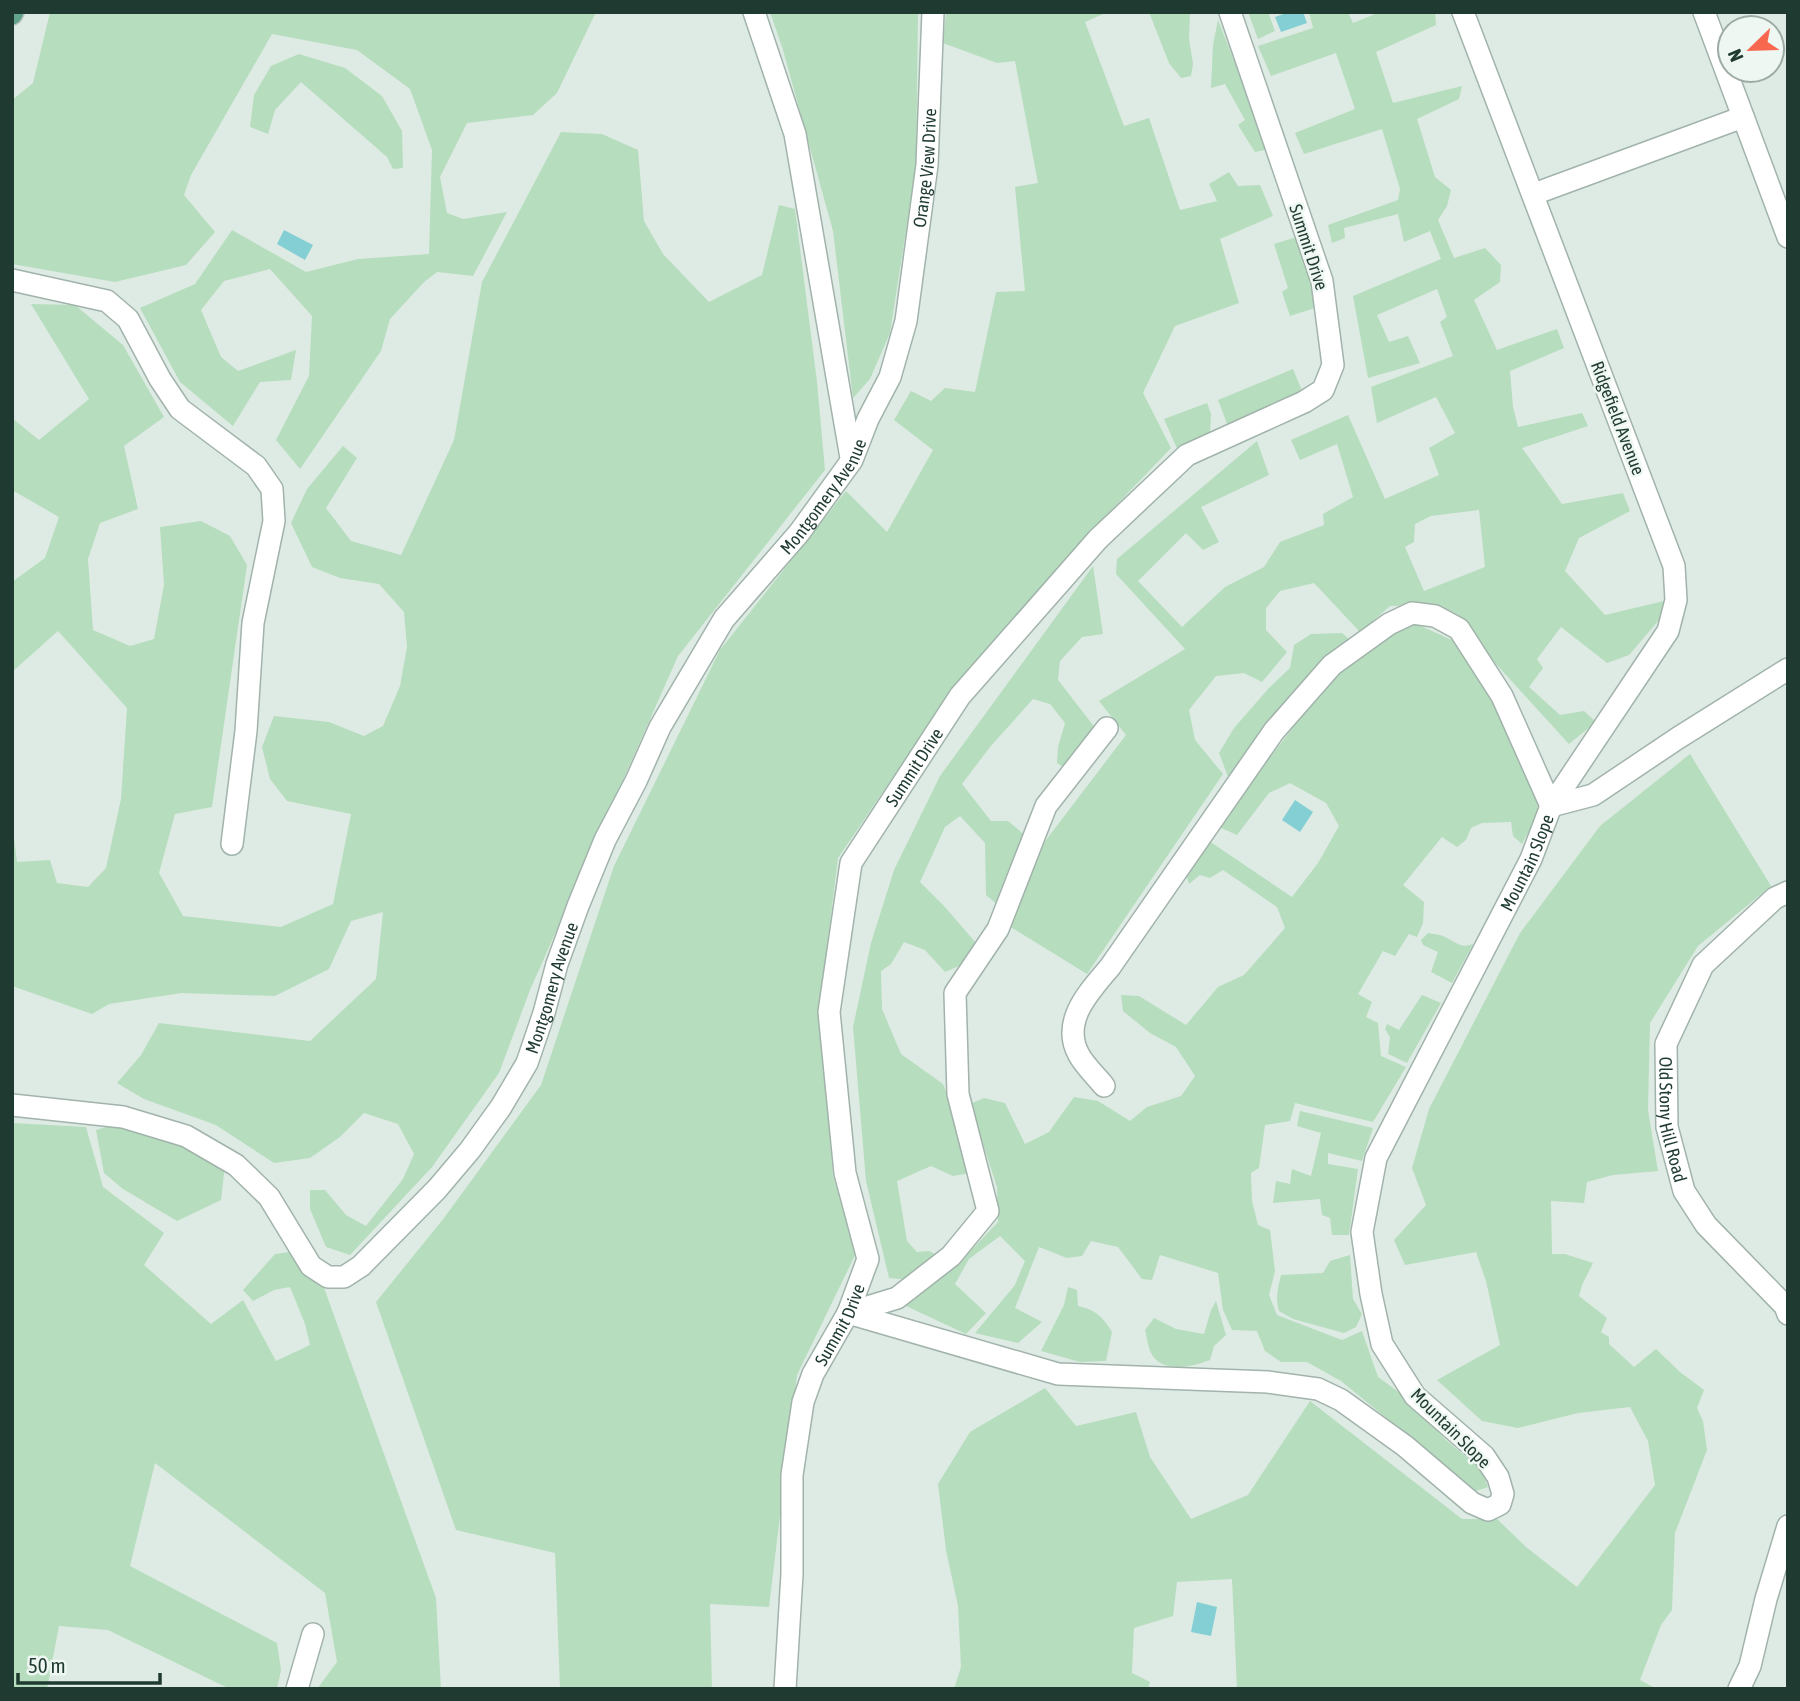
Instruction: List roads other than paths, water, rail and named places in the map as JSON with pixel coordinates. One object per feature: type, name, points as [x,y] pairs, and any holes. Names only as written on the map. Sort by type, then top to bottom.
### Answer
[{"type":"street","points":[[754,12],[795,134],[852,460]]},
{"type":"street","name":"Orange View Drive","points":[[906,321],[926,165],[933,12]]},
{"type":"street","name":"Summit Drive","points":[[785,1689],[792,1574],[792,1475],[803,1402],[813,1374],[848,1312],[868,1259],[845,1173],[829,1012],[851,863],[960,696],[1098,539],[1187,454],[1304,402],[1323,390],[1333,365],[1322,281],[1230,12]]},
{"type":"street","name":"Ridgefield Avenue","points":[[1464,12],[1674,566],[1676,600],[1668,631],[1550,806]]},
{"type":"street","points":[[1704,12],[1788,237]]},
{"type":"street","points":[[1534,194],[1744,117]]},
{"type":"street","points":[[12,280],[107,301],[128,319],[160,379],[180,409],[256,466],[272,489],[274,521],[253,623],[246,731],[232,844]]},
{"type":"street","name":"Montgomery Avenue","points":[[12,1105],[123,1116],[187,1136],[236,1165],[269,1197],[311,1266],[328,1277],[344,1277],[361,1266],[437,1189],[470,1150],[501,1107],[527,1063],[557,964],[600,851],[660,727],[724,619],[799,533],[852,460],[868,419],[890,377],[906,321]]},
{"type":"street","points":[[1104,1086],[1079,1055],[1074,1039],[1075,1017],[1083,999],[1110,967],[1274,731],[1332,665],[1389,624],[1412,613],[1435,616],[1459,629],[1502,696],[1550,806]]},
{"type":"street","name":"Mountain Slope","points":[[848,1312],[1058,1374],[1268,1382],[1318,1389],[1341,1400],[1405,1446],[1472,1503],[1488,1510],[1500,1504],[1503,1494],[1484,1456],[1415,1396],[1382,1344],[1362,1232],[1376,1158],[1531,859],[1550,806],[1593,795],[1788,669]]},
{"type":"street","points":[[848,1312],[897,1298],[951,1256],[988,1211],[958,1094],[955,993],[998,929],[1046,806],[1107,728]]},
{"type":"street","name":"Old Stony Hill Road","points":[[1787,1309],[1706,1225],[1684,1192],[1667,1127],[1666,1044],[1703,965],[1775,898],[1788,892]]},
{"type":"street","points":[[1739,1689],[1750,1665],[1788,1526]]},
{"type":"street","points":[[297,1689],[313,1634]]},
{"type":"water","points":[[1289,12],[1303,12],[1307,23],[1281,32],[1275,17]]},
{"type":"water","points":[[284,230],[313,245],[305,260],[277,244]]},
{"type":"water","points":[[1295,800],[1313,812],[1300,832],[1282,820]]},
{"type":"water","points":[[1197,1602],[1217,1607],[1211,1636],[1191,1632]]}]
